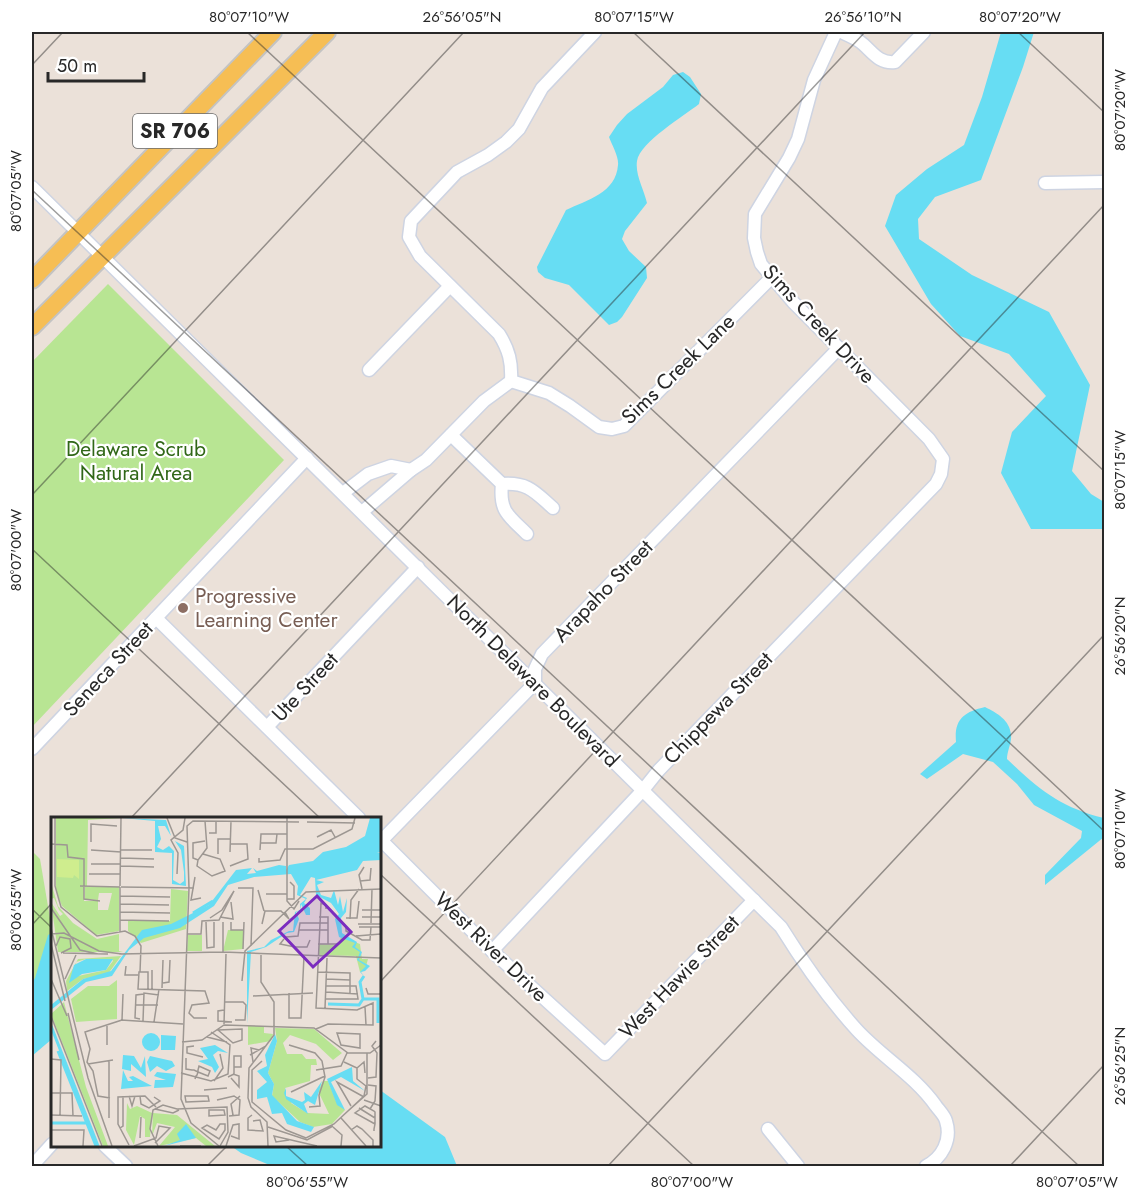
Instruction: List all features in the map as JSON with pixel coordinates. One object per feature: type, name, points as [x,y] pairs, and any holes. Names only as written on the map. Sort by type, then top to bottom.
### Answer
[{"type":"main road","name":"SR 706","points":[[32,280],[273,32]]},
{"type":"main road","name":"SR 706","points":[[32,327],[100,256],[327,32]]},
{"type":"street","points":[[362,512],[426,460],[484,401],[511,381],[512,364],[508,347],[499,334],[415,248],[409,237],[411,221],[457,172],[506,142],[519,129],[542,88],[595,32]]},
{"type":"street","name":"Sims Creek Drive","points":[[836,32],[818,67],[798,139],[755,214],[753,225],[757,252],[761,264],[771,278],[929,439],[943,459],[943,466]]},
{"type":"street","points":[[842,32],[858,40],[878,59],[887,63],[895,62],[924,32]]},
{"type":"street","points":[[1045,183],[1104,182]]},
{"type":"street","name":"North Delaware Boulevard","points":[[32,187],[782,927],[802,961],[859,1032],[924,1089],[946,1120],[948,1140],[936,1161],[926,1167]]},
{"type":"street","name":"Sims Creek Lane","points":[[511,381],[549,393],[599,427],[612,429],[624,426],[771,278]]},
{"type":"street","points":[[369,370],[450,286]]},
{"type":"street","name":"Arapaho Street","points":[[535,683],[535,669],[542,654],[839,348]]},
{"type":"street","points":[[451,435],[502,484],[520,483],[553,508]]},
{"type":"street","name":"Seneca Street","points":[[32,749],[307,458]]},
{"type":"street","points":[[343,493],[368,474],[391,466],[411,470]]},
{"type":"street","name":"Chippewa Street","points":[[492,951],[643,790],[659,770],[936,484],[943,466]]},
{"type":"street","points":[[502,484],[501,499],[504,512],[527,534]]},
{"type":"street","name":"Ute Street","points":[[267,727],[418,567]]},
{"type":"street","points":[[156,618],[357,817]]},
{"type":"street","points":[[381,839],[535,683]]},
{"type":"street","name":"West River Drive","points":[[381,841],[492,951],[605,1054]]},
{"type":"street","name":"West Hawie Street","points":[[605,1054],[754,900]]},
{"type":"street","points":[[768,1129],[798,1167]]},
{"type":"street","points":[[32,1166],[51,1145]]},
{"type":"street","points":[[106,1147],[126,1167]]},
{"type":"green space","name":"Delaware Scrub Natural Area","points":[[108,284],[284,460],[32,727],[32,362]]},
{"type":"green space","points":[[32,851],[40,859],[51,924],[51,957],[32,990]]},
{"type":"water","points":[[1001,32],[1034,32],[981,180],[935,197],[918,219],[919,239],[972,275],[1049,312],[1090,385],[1072,471],[1091,494],[1104,502],[1104,529],[1031,529],[1001,473],[1012,432],[1046,396],[1009,354],[960,336],[931,304],[885,226],[896,195],[927,169],[964,145],[982,97]]},
{"type":"water","points":[[683,72],[690,77],[701,94],[699,104],[654,138],[637,161],[637,172],[647,203],[625,231],[622,239],[629,251],[646,267],[647,278],[622,317],[609,325],[569,285],[545,278],[538,272],[537,267],[566,210],[599,194],[606,189],[616,175],[618,162],[609,137],[617,125],[627,114],[663,87],[673,75]]},
{"type":"water","points":[[985,707],[1008,725],[1011,738],[1007,759],[1051,796],[1089,814],[1104,818],[1104,837],[1045,885],[1045,875],[1081,838],[1082,831],[1034,805],[1017,784],[993,762],[963,754],[927,779],[920,774],[956,742],[957,728],[962,718],[971,711]]},
{"type":"water","points":[[51,934],[51,1040],[32,1056],[32,983],[48,935]]},
{"type":"water","points":[[381,1091],[445,1137],[457,1166],[272,1166],[232,1147],[381,1147]]},
{"type":"place","name":"Progressive Learning Center","points":[[183,608]]}]
